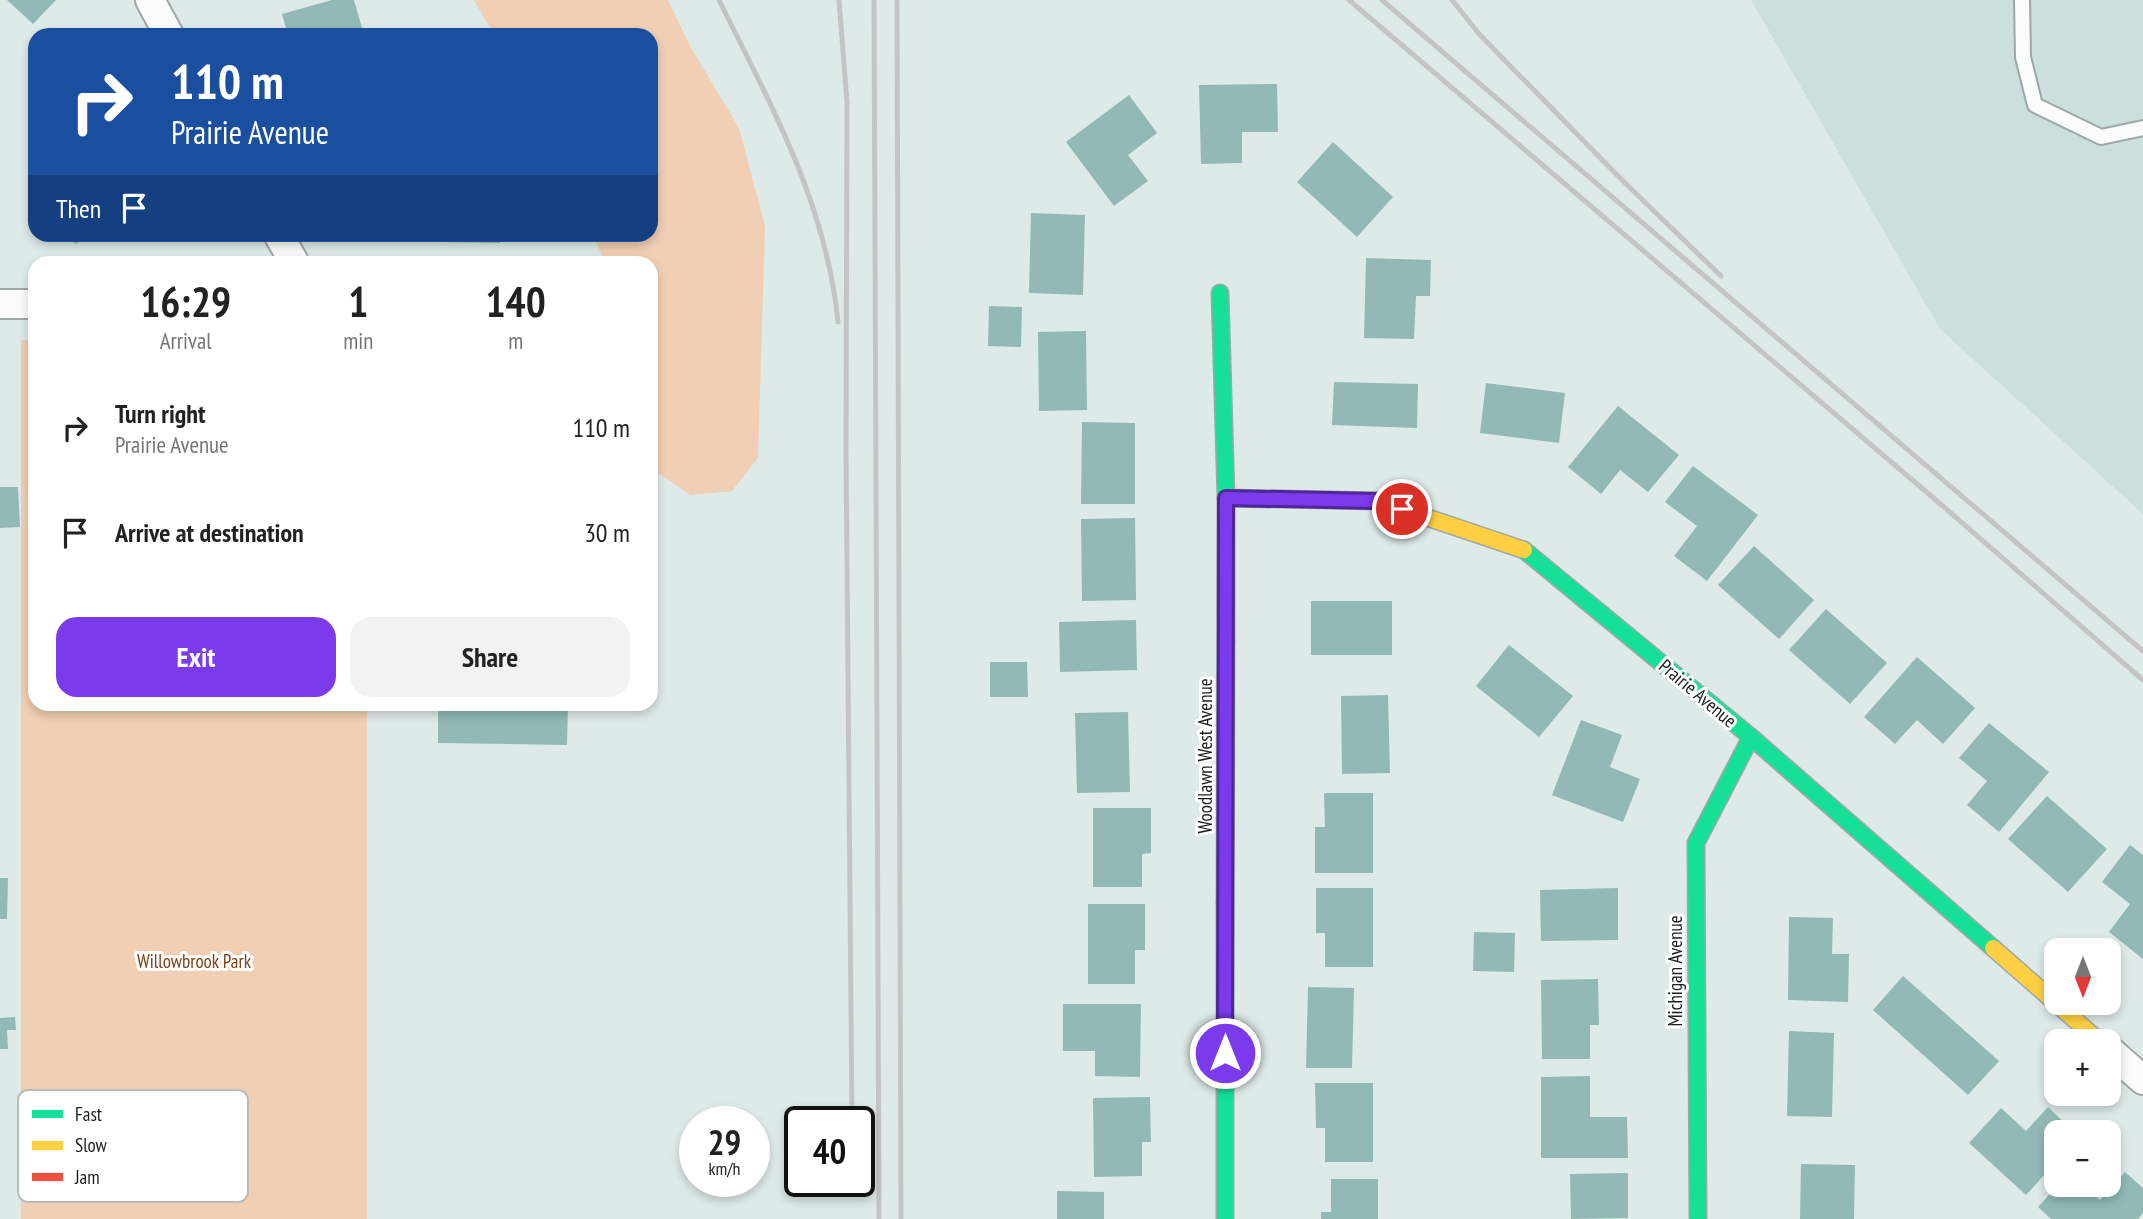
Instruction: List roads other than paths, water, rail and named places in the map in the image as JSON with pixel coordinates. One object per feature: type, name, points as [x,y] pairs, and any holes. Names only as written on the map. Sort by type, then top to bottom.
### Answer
[{"type":"street","points":[[150,0],[165,28]]},
{"type":"street","name":"Woodlawn West Avenue","points":[[1220,293],[1226,498],[1225,1219]]},
{"type":"street","points":[[0,304],[28,304]]},
{"type":"street","name":"Prairie Avenue","points":[[1226,498],[1378,501],[1523,548],[1751,737],[2085,1029]]},
{"type":"street","name":"Michigan Avenue","points":[[1698,1219],[1696,843],[1751,737]]},
{"type":"street","points":[[2121,1061],[2143,1080]]},
{"type":"lane","points":[[2022,0],[2023,57],[2035,105],[2101,137],[2143,128]]},
{"type":"railway","points":[[719,0],[776,117],[809,195],[832,278],[838,322]]},
{"type":"railway","points":[[839,0],[847,102],[846,452],[852,1106]]},
{"type":"railway","points":[[874,0],[879,1219]]},
{"type":"railway","points":[[897,0],[901,1219]]},
{"type":"railway","points":[[1349,0],[2143,680]]},
{"type":"railway","points":[[1382,0],[2143,651]]},
{"type":"railway","points":[[1452,0],[1480,35],[1621,179],[1721,276]]},
{"type":"park label","name":"Willowbrook Park","points":[[194,961]]}]
